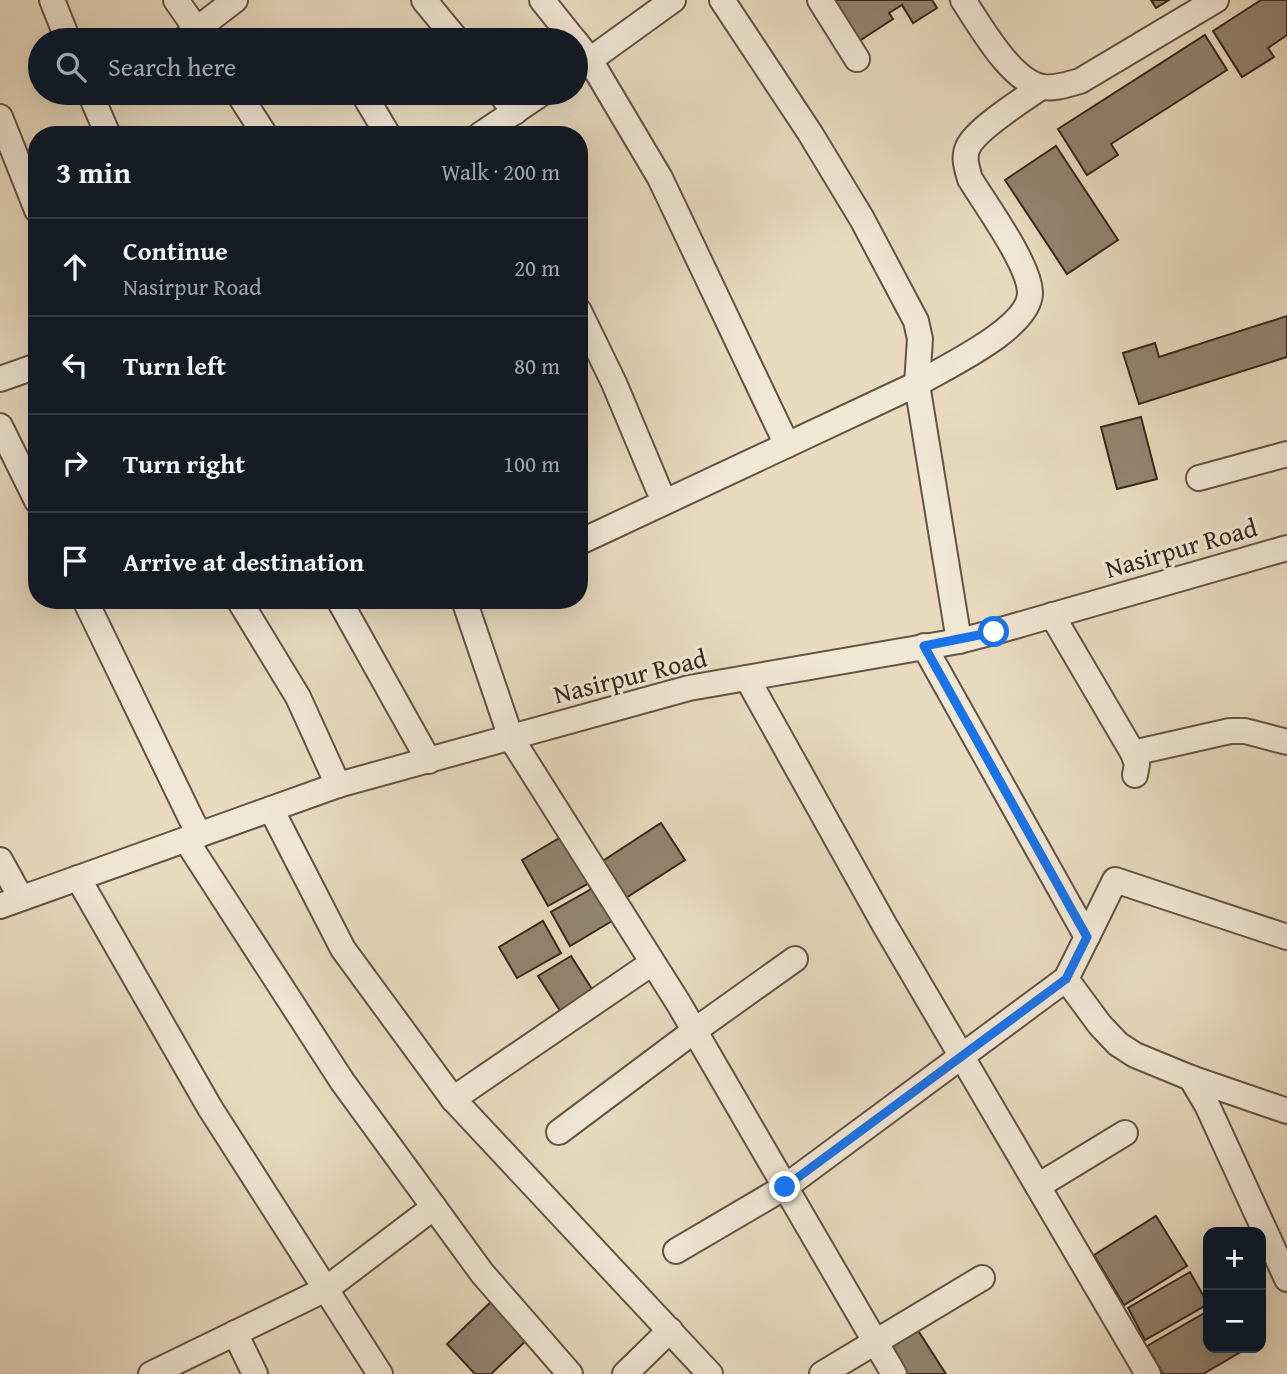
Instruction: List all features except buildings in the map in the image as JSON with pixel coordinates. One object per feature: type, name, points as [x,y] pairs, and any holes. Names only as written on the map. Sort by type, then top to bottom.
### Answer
[{"type":"street","points":[[52,0],[63,28]]},
{"type":"street","points":[[176,0],[190,28]]},
{"type":"street","points":[[205,28],[235,0]]},
{"type":"street","points":[[424,0],[447,28]]},
{"type":"street","points":[[542,0],[562,28]]},
{"type":"street","points":[[588,48],[673,0]]},
{"type":"street","points":[[723,0],[862,219],[916,321],[920,339],[917,384],[959,641]]},
{"type":"street","points":[[820,0],[857,59]]},
{"type":"street","points":[[963,0],[1006,61],[1022,78],[1041,87],[1059,87],[1080,81],[1216,0]]},
{"type":"street","points":[[588,67],[660,178],[787,445]]},
{"type":"street","points":[[588,535],[917,384],[1015,323],[1026,308],[1030,293],[1024,270],[970,179],[965,163],[968,145],[988,126],[1041,87]]},
{"type":"street","points":[[100,105],[106,126]]},
{"type":"street","points":[[246,105],[259,126]]},
{"type":"street","points":[[370,105],[383,126]]},
{"type":"street","points":[[488,126],[505,105]]},
{"type":"street","points":[[0,117],[28,187]]},
{"type":"street","points":[[588,330],[614,383],[664,502]]},
{"type":"street","points":[[0,379],[28,369]]},
{"type":"street","points":[[0,426],[28,483]]},
{"type":"street","points":[[1199,478],[1284,460]]},
{"type":"street","name":"Nasirpur Road","points":[[11,902],[338,785],[689,688],[959,641],[1287,548]]},
{"type":"street","points":[[89,609],[193,837],[342,1081],[482,1273],[570,1374]]},
{"type":"street","points":[[244,609],[298,697],[338,785]]},
{"type":"street","points":[[344,609],[429,761]]},
{"type":"street","points":[[467,609],[511,738],[694,1031],[894,1374]]},
{"type":"street","points":[[1052,615],[1134,764],[1230,731],[1256,733],[1287,741]]},
{"type":"street","points":[[924,646],[1087,937]]},
{"type":"street","points":[[747,678],[884,924],[1148,1374]]},
{"type":"street","points":[[271,809],[343,949],[453,1099],[710,1374]]},
{"type":"street","points":[[0,860],[11,902]]},
{"type":"street","points":[[78,878],[209,1108],[326,1289],[372,1371]]},
{"type":"street","points":[[676,1251],[785,1187],[1066,979],[1115,880],[1287,937]]},
{"type":"street","points":[[559,1132],[795,959]]},
{"type":"street","points":[[453,1099],[652,963]]},
{"type":"street","points":[[1066,979],[1100,1025],[1118,1044],[1136,1055],[1191,1078],[1287,1111]]},
{"type":"street","points":[[1191,1078],[1207,1105],[1285,1266]]},
{"type":"street","points":[[1038,1186],[1125,1133]]},
{"type":"street","points":[[151,1374],[326,1289],[434,1207]]},
{"type":"street","points":[[822,1374],[982,1278]]},
{"type":"street","points":[[625,1374],[670,1330]]},
{"type":"street","points":[[234,1333],[255,1374]]},
{"type":"route","points":[[785,1187],[1066,979],[1087,937],[924,646],[994,632]]}]
